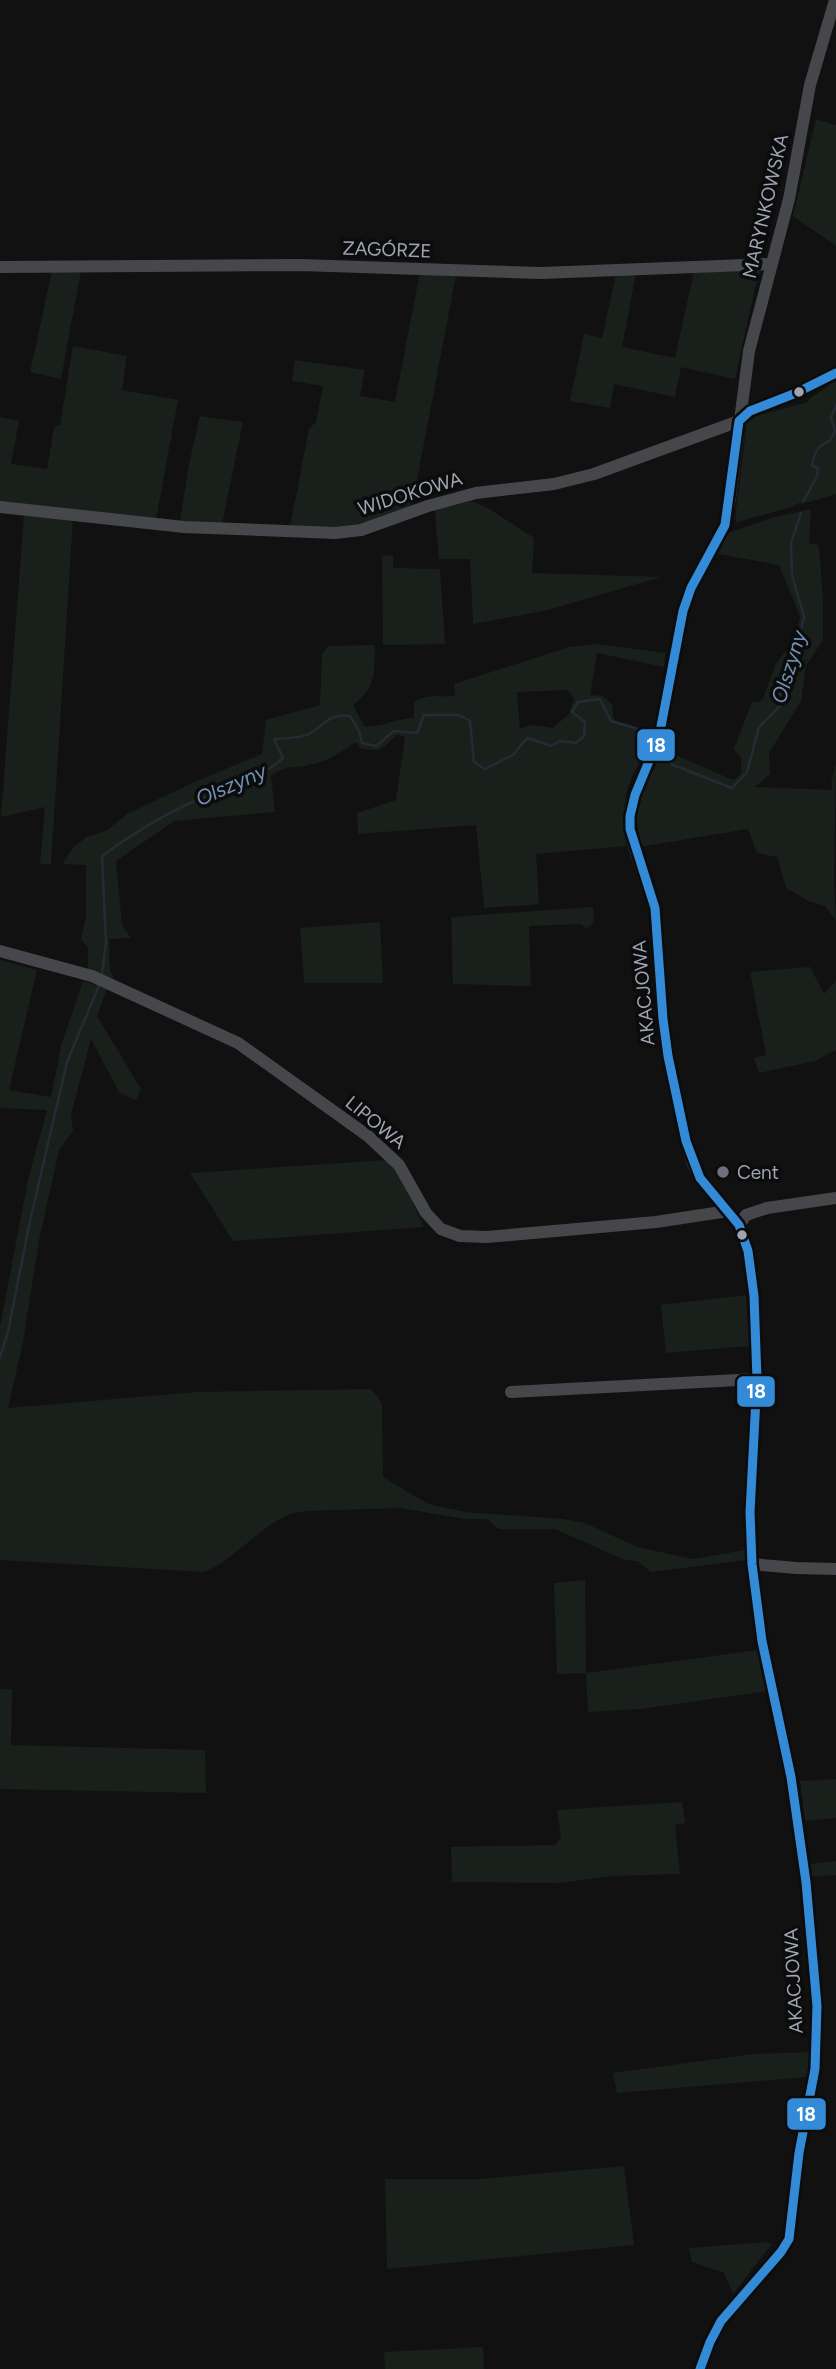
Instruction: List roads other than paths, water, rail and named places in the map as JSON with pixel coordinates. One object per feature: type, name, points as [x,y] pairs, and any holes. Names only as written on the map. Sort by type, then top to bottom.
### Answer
[{"type":"street","name":"MARYNKOWSKA","points":[[738,421],[749,351],[789,199],[810,85],[835,0]]},
{"type":"street","name":"ZAGÓRZE","points":[[0,267],[300,265],[541,273],[771,264]]},
{"type":"street","name":"WIDOKOWA","points":[[0,507],[184,527],[335,533],[361,530],[428,506],[476,493],[554,484],[594,474],[738,421],[750,411],[796,393],[836,373]]},
{"type":"street","name":"AKACJOWA","points":[[700,2369],[721,2320],[766,2270],[789,2239],[799,2153],[815,2069],[817,2006],[806,1882],[791,1777],[762,1642],[752,1564],[750,1512],[757,1380],[754,1296],[748,1251],[738,1225],[700,1178],[686,1141],[668,1061],[655,908],[630,829],[631,804],[659,737],[683,611],[691,588],[725,526],[738,421]]},
{"type":"street","name":"LIPOWA","points":[[0,951],[92,976],[238,1044],[368,1136],[399,1165],[433,1221],[441,1229],[460,1236],[486,1237],[656,1222],[728,1211]]},
{"type":"street","points":[[738,1225],[746,1215],[767,1208],[836,1198]]},
{"type":"street","points":[[511,1392],[757,1380]]},
{"type":"street","points":[[752,1564],[836,1569]]},
{"type":"waterway","name":"Olszyny","points":[[803,502],[817,476],[818,469],[812,465],[816,453],[819,447],[830,441],[835,431],[831,418],[836,405]]},
{"type":"waterway","name":"Olszyny","points":[[659,751],[673,765],[732,788],[747,772],[759,727],[780,706],[780,682],[796,655],[804,617],[792,575],[791,543],[801,513]]},
{"type":"waterway","name":"Olszyny","points":[[102,974],[106,943],[102,856],[164,816],[273,766],[283,758],[274,739],[305,736],[331,718],[350,716],[359,731],[362,743],[376,746],[394,731],[417,733],[424,715],[459,715],[470,721],[474,762],[485,769],[513,755],[527,738],[551,746],[560,741],[576,743],[584,736],[585,722],[572,712],[578,702],[600,699],[611,721],[645,731],[653,743]]},
{"type":"waterway","name":"Olszyny","points":[[0,1357],[8,1332],[30,1221],[67,1062],[100,983]]},
{"type":"place","name":"Cent","points":[[723,1172]]}]
